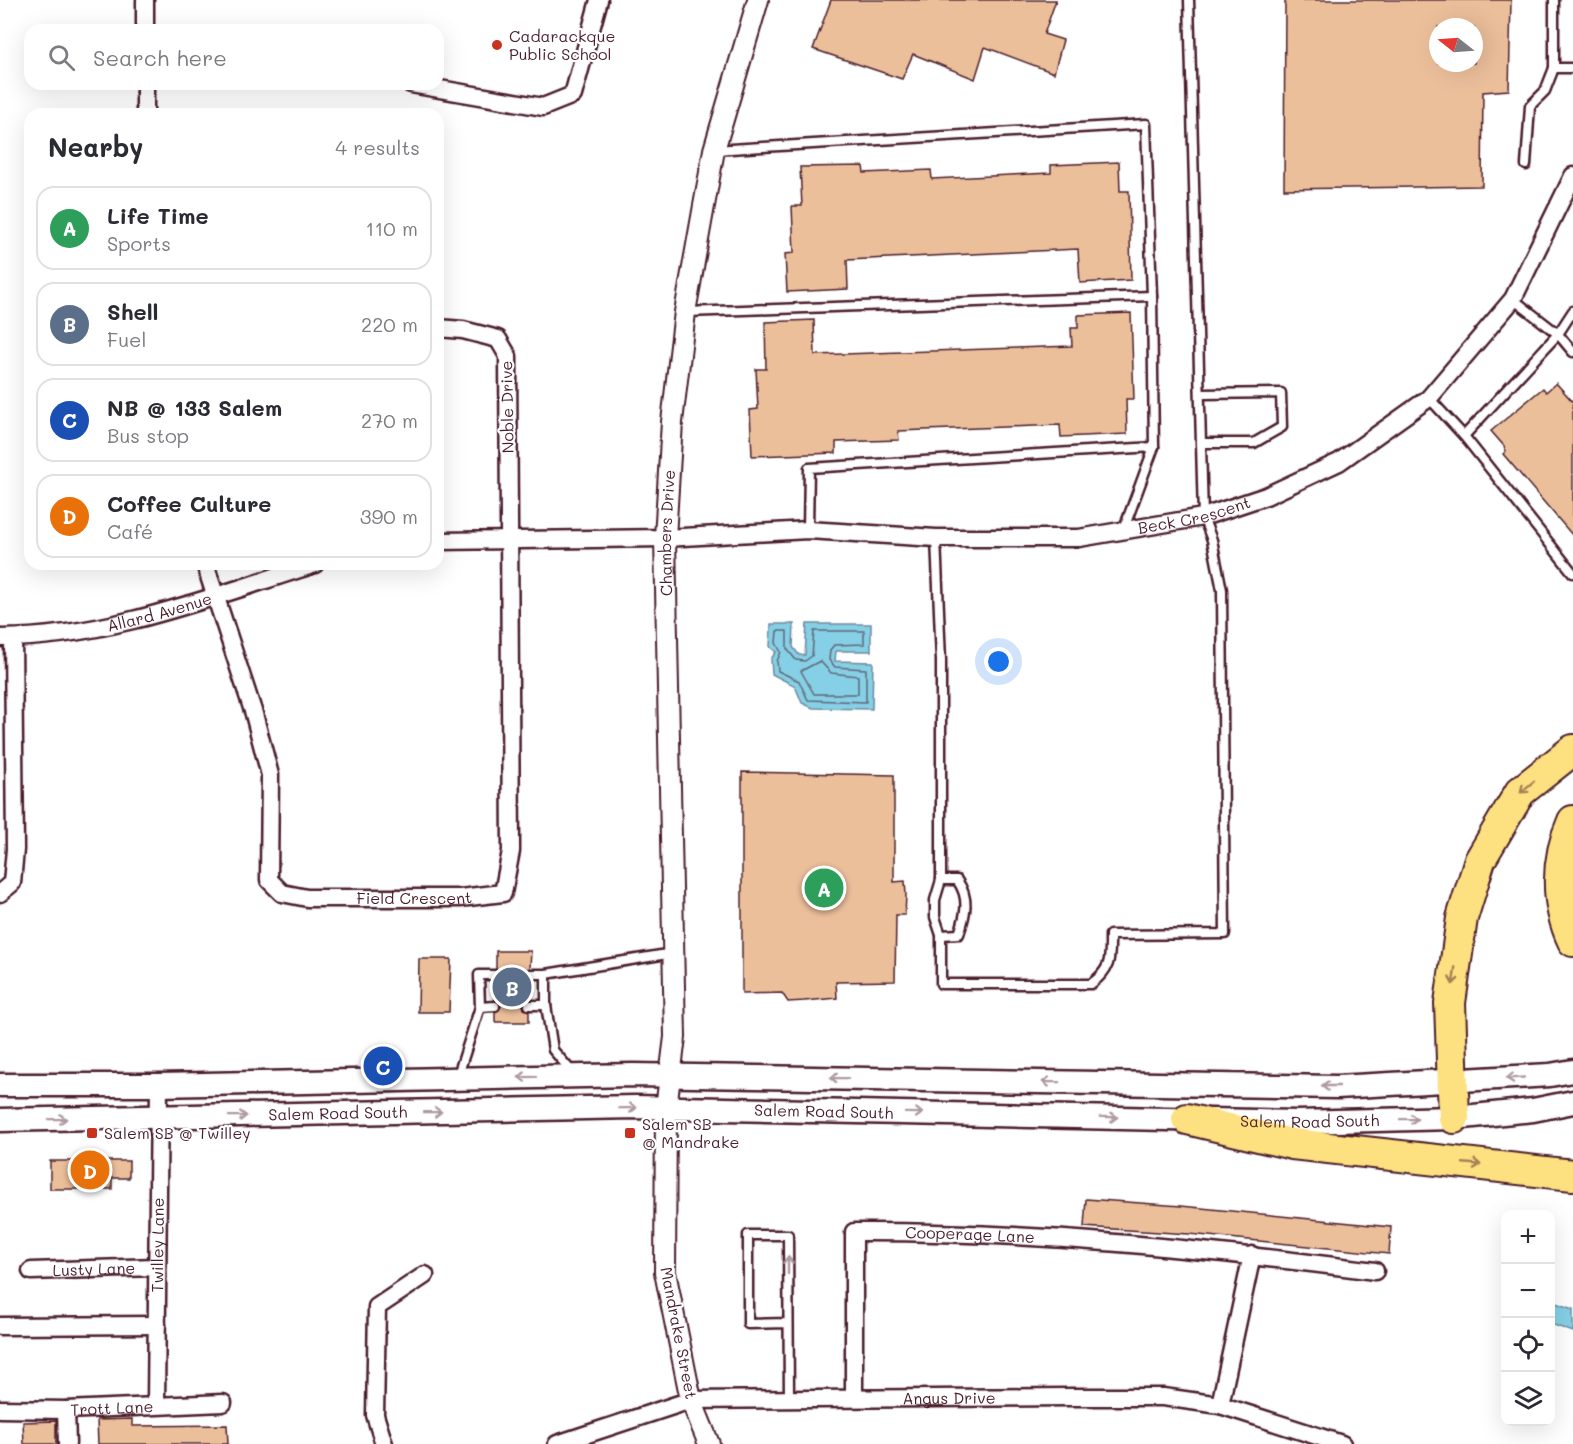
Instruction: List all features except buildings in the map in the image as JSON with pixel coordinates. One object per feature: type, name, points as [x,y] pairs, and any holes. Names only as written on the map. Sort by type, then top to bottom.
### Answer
[{"type":"highway","points":[[1454,1118],[1450,1003],[1462,918],[1480,860],[1520,792],[1573,750]]},
{"type":"highway","points":[[1573,821],[1562,853],[1559,874],[1564,917],[1573,941]]},
{"type":"highway","points":[[1186,1119],[1292,1144],[1405,1158],[1556,1171],[1573,1175]]},
{"type":"main road","name":"Salem Road South","points":[[0,1085],[159,1085],[670,1075],[1337,1087],[1573,1071]]},
{"type":"main road","name":"Salem Road South","points":[[0,1120],[666,1108],[1297,1122],[1454,1118],[1533,1110],[1573,1102]]},
{"type":"street","points":[[145,0],[145,24]]},
{"type":"street","points":[[444,90],[543,107],[573,95],[599,0]]},
{"type":"street","name":"Chambers Drive","points":[[670,1075],[675,1037],[675,953],[665,537],[672,422],[686,312],[714,150],[758,0]]},
{"type":"street","points":[[145,90],[146,108]]},
{"type":"street","name":"Beck Crescent","points":[[665,537],[808,530],[936,538],[1079,538],[1203,517],[1266,496],[1339,462],[1429,398],[1513,299],[1573,176]]},
{"type":"street","name":"Noble Drive","points":[[444,328],[462,330],[498,339],[508,356],[507,538]]},
{"type":"street","points":[[444,541],[665,537]]},
{"type":"street","name":"Field Crescent","points":[[216,595],[254,714],[270,775],[269,880],[282,893],[307,898],[460,898],[503,893],[511,850],[507,538]]},
{"type":"street","points":[[207,570],[216,595]]},
{"type":"street","name":"Allard Avenue","points":[[6,638],[92,629],[158,614],[296,570]]},
{"type":"street","points":[[0,892],[12,883],[15,849],[6,638]]},
{"type":"street","name":"Mandrake Street","points":[[670,1075],[666,1108],[665,1272],[691,1400],[709,1444]]},
{"type":"street","name":"Twilley Lane","points":[[156,1406],[159,1085]]},
{"type":"street","name":"Cooperage Lane","points":[[854,1398],[854,1232],[1061,1237],[1252,1255],[1375,1271]]},
{"type":"street","points":[[1220,1405],[1252,1255]]},
{"type":"street","name":"Lusty Lane","points":[[31,1271],[156,1267]]},
{"type":"street","points":[[384,1444],[375,1415],[377,1308],[425,1275]]},
{"type":"street","points":[[0,1326],[157,1325]]},
{"type":"street","name":"Angus Drive","points":[[557,1444],[691,1400],[1163,1397],[1220,1405],[1342,1444]]},
{"type":"street","name":"Trott Lane","points":[[0,1409],[66,1410],[224,1402]]},
{"type":"street","points":[[66,1410],[67,1444]]},
{"type":"lane","points":[[936,538],[941,661],[941,880],[935,900],[935,917],[941,934],[941,984],[1091,984],[1106,973],[1110,957],[1110,935],[1225,934],[1222,590],[1212,540],[1203,517],[1189,0]]},
{"type":"lane","points":[[1526,165],[1530,106],[1545,91],[1554,68],[1554,0]]},
{"type":"lane","points":[[1554,68],[1573,68]]},
{"type":"lane","points":[[714,150],[1146,124],[1154,447],[1122,531]]},
{"type":"lane","points":[[686,312],[1152,296]]},
{"type":"lane","points":[[1513,299],[1558,334],[1573,352]]},
{"type":"lane","points":[[1464,436],[1558,334],[1573,311]]},
{"type":"lane","points":[[1201,394],[1281,393],[1282,405],[1282,428],[1254,443],[1202,443]]},
{"type":"lane","points":[[1429,398],[1464,436],[1573,573]]},
{"type":"lane","points":[[808,530],[809,468],[1154,447]]},
{"type":"lane","points":[[941,880],[957,880],[964,890],[967,901],[959,934],[941,934]]},
{"type":"lane","points":[[530,974],[546,974],[675,953]]},
{"type":"lane","points":[[546,974],[546,1005],[554,1050],[576,1076]]},
{"type":"lane","points":[[457,1078],[480,1007],[479,975],[496,975]]},
{"type":"lane","points":[[530,1005],[546,1005]]},
{"type":"lane","points":[[480,1007],[495,1006]]},
{"type":"lane","points":[[788,1323],[748,1324],[748,1235],[788,1235],[789,1398]]},
{"type":"water","points":[[771,624],[794,624],[793,647],[799,655],[805,655],[807,624],[871,624],[871,651],[836,651],[835,661],[873,662],[872,709],[813,708],[802,703],[795,686],[772,674],[771,659],[776,652],[770,647]]},
{"type":"water","points":[[1555,1303],[1573,1309],[1573,1332],[1555,1325]]},
{"type":"place","name":"Cadarackque Public School","points":[[497,45]]},
{"type":"place","name":"Life Time","points":[[824,888]]},
{"type":"place","name":"Shell","points":[[512,987]]},
{"type":"place","name":"NB @ 133 Salem","points":[[383,1066]]},
{"type":"place","name":"Salem SB @ Twilley","points":[[92,1133]]},
{"type":"place","name":"Salem SB @ Mandrake","points":[[630,1133]]},
{"type":"place","name":"Coffee Culture","points":[[90,1170]]}]
